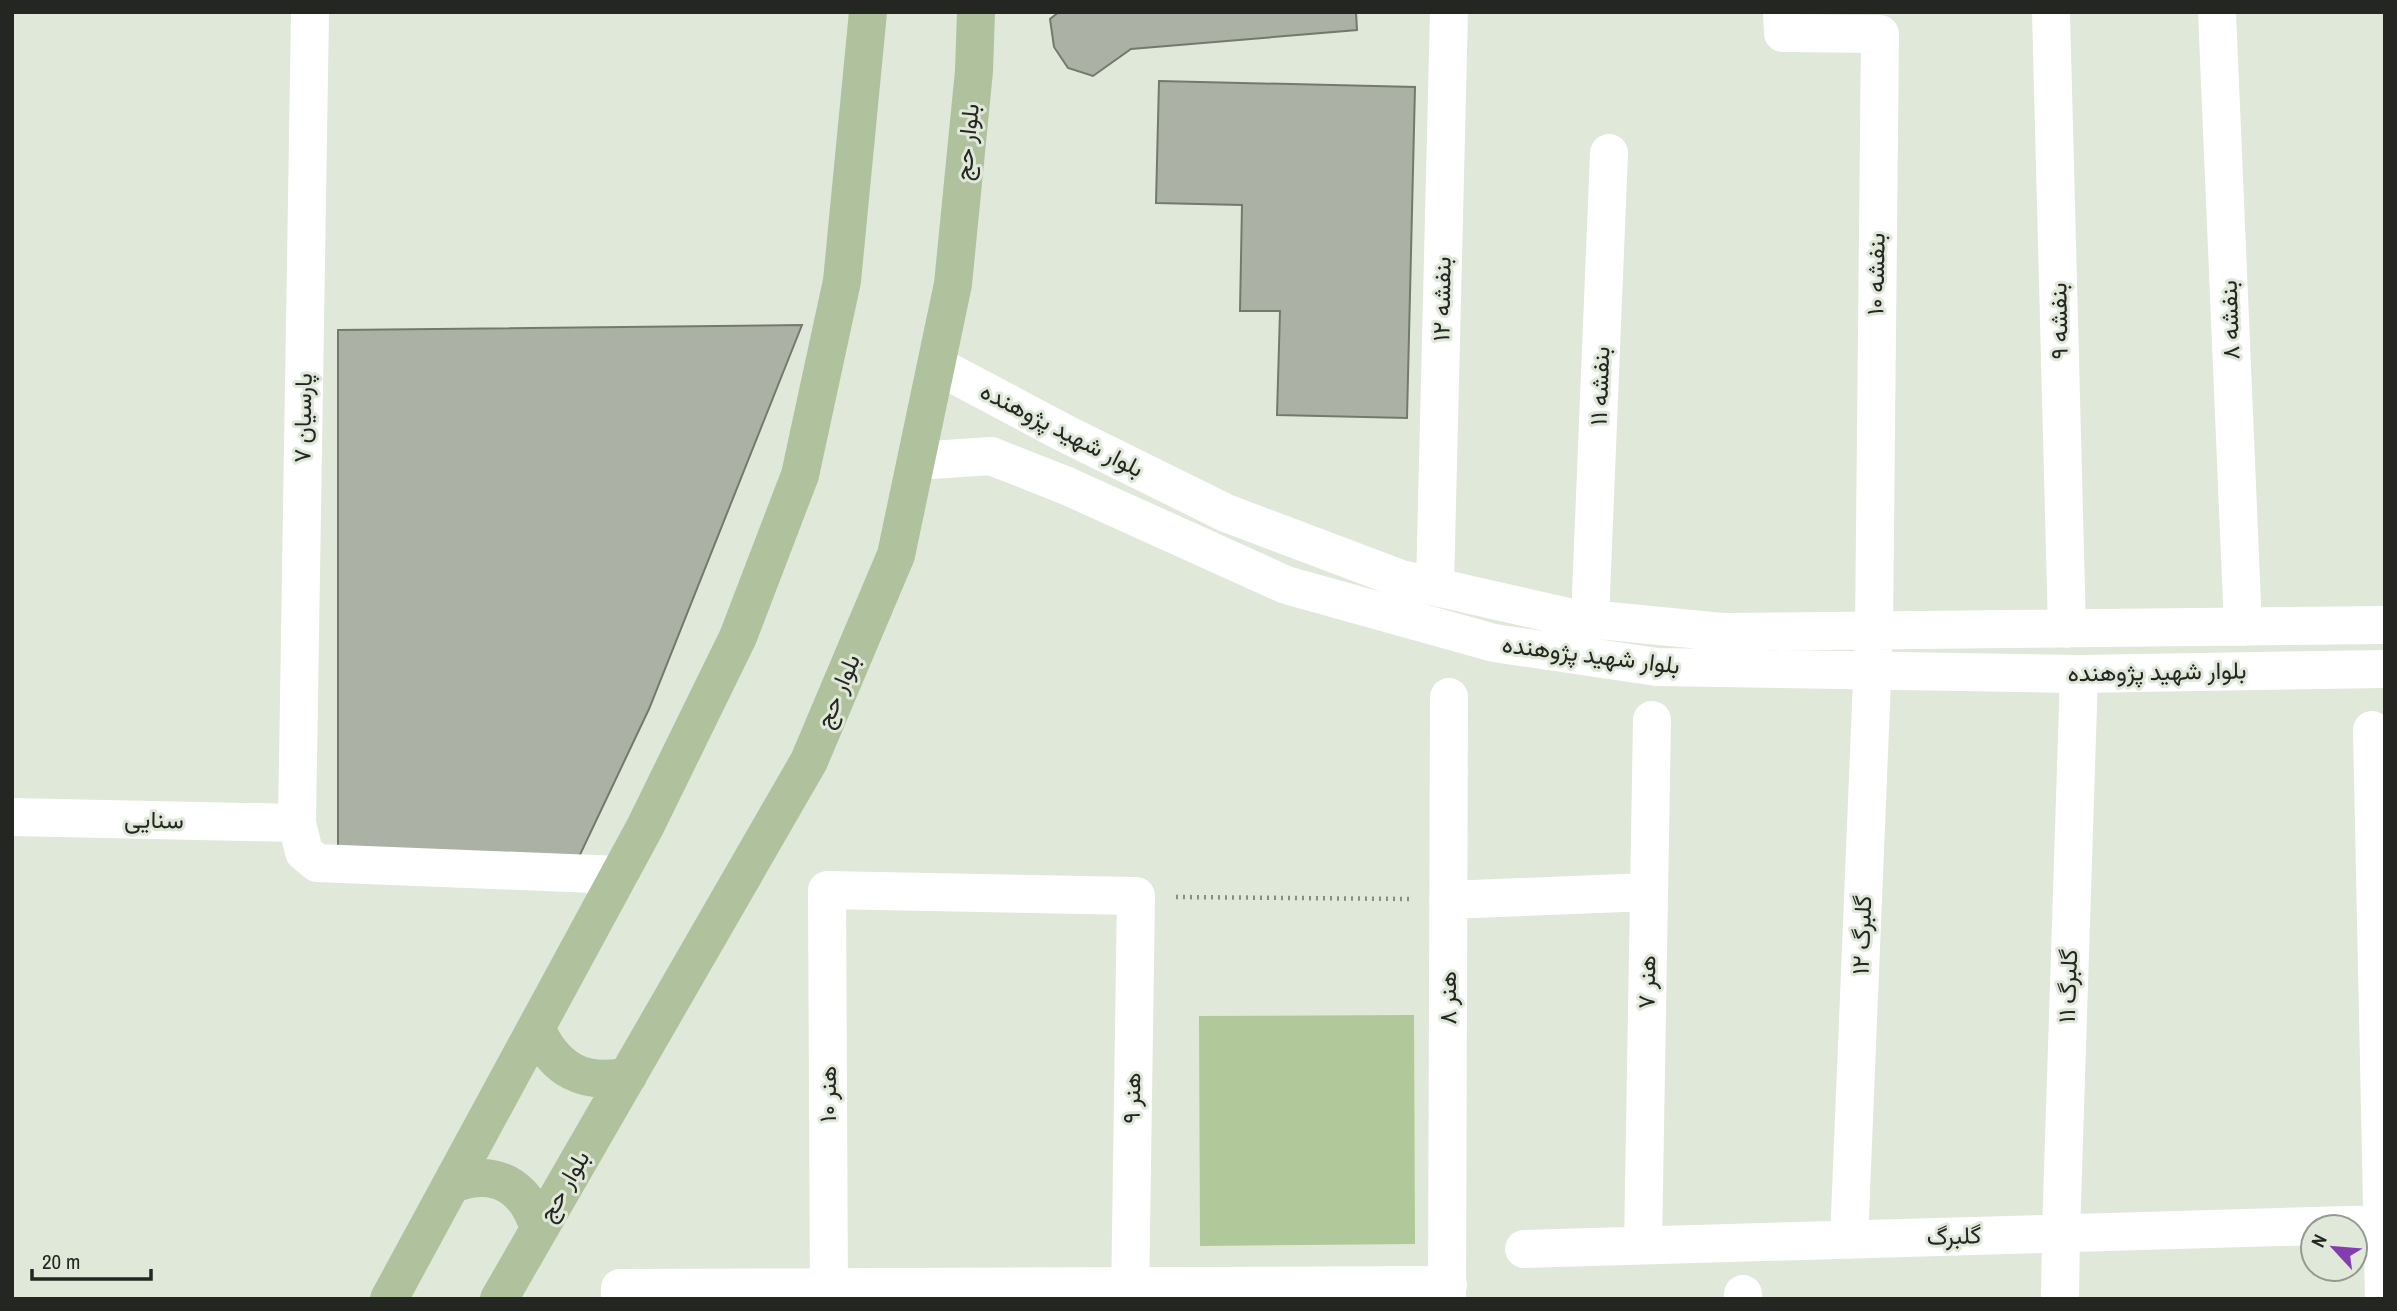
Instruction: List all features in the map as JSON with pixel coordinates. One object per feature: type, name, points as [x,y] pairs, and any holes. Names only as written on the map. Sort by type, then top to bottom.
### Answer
[{"type":"main road","points":[[389,1299],[619,876],[738,637],[800,475],[842,281],[868,12]]},
{"type":"main road","name":"بلوار حج","points":[[499,1299],[809,761],[896,555],[953,284],[974,71],[975,12]]},
{"type":"main road","points":[[536,1028],[543,1044],[554,1058],[568,1069],[597,1080],[628,1076]]},
{"type":"main road","points":[[451,1185],[464,1179],[480,1177],[508,1185],[523,1196],[534,1211],[539,1229]]},
{"type":"street","name":"پارسیان ۷","points":[[310,12],[297,823],[304,852],[317,863],[619,876]]},
{"type":"street","name":"بنفشه ۱۲","points":[[1435,586],[1448,12]]},
{"type":"street","name":"بنفشه ۱۰","points":[[1782,12],[1783,33],[1880,34],[1874,631]]},
{"type":"street","name":"بنفشه ۹","points":[[2051,12],[2067,629]]},
{"type":"street","name":"بنفشه ۸","points":[[2217,12],[2243,627]]},
{"type":"street","name":"بنفشه ۱۱","points":[[1590,620],[1609,152]]},
{"type":"street","name":"بلوار شهید پژوهنده","points":[[936,365],[1064,433],[1226,513],[1401,579],[1567,617],[1722,632],[2385,625]]},
{"type":"street","name":"بلوار شهید پژوهنده","points":[[916,461],[991,456],[1067,486],[1286,585],[1494,643],[1657,667],[2079,674],[2385,669]]},
{"type":"street","name":"گلبرگ ۱۲","points":[[1849,1240],[1874,631]]},
{"type":"street","name":"گلبرگ ۱۱","points":[[2060,1299],[2079,674]]},
{"type":"street","name":"هنر ۸","points":[[1448,1292],[1449,697]]},
{"type":"street","name":"هنر ۷","points":[[1643,1245],[1652,720]]},
{"type":"street","points":[[2372,730],[2384,1299]]},
{"type":"street","name":"سنایی","points":[[12,817],[297,823]]},
{"type":"street","name":"هنر ۱۰","points":[[829,1293],[827,890],[1136,896]]},
{"type":"street","points":[[1448,900],[1648,892]]},
{"type":"street","name":"هنر ۹","points":[[1130,1292],[1136,896]]},
{"type":"street","name":"گلبرگ","points":[[1524,1249],[2383,1224]]},
{"type":"street","points":[[620,1293],[1448,1292]]},
{"type":"path","points":[[1136,896],[1448,900]]},
{"type":"green space","points":[[1414,1015],[1415,1244],[1200,1246],[1199,1016]]},
{"type":"building","points":[[1059,12],[1356,12],[1357,30],[1131,49],[1093,76],[1068,68],[1054,47],[1050,19]]},
{"type":"building","points":[[1159,81],[1415,87],[1407,418],[1277,415],[1280,311],[1240,311],[1242,205],[1156,203]]},
{"type":"building","points":[[802,325],[649,709],[577,861],[338,856],[338,330]]}]
